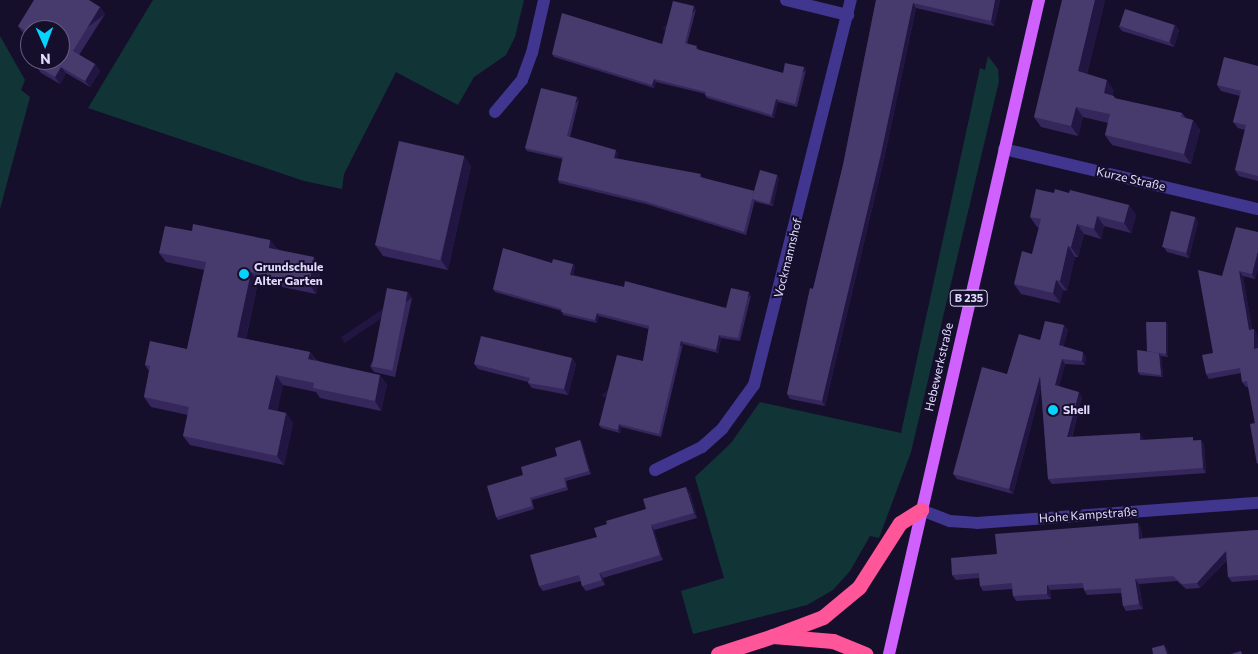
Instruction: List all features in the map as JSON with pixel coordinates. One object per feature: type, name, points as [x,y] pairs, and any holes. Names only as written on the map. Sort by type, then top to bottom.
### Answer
[{"type":"highway","points":[[718,654],[773,636],[823,616],[859,587],[900,523],[921,510]]},
{"type":"highway","points":[[773,636],[833,641],[865,654]]},
{"type":"main road","name":"Hebewerkstraße","points":[[889,654],[1039,0]]},
{"type":"street","points":[[495,112],[522,80],[532,53],[544,0]]},
{"type":"street","points":[[786,0],[848,15]]},
{"type":"street","name":"Vockmannshof","points":[[655,470],[702,447],[722,429],[754,385],[851,0]]},
{"type":"street","name":"Kurze Straße","points":[[1004,149],[1258,209]]},
{"type":"street","name":"Hohe Kampstraße","points":[[921,510],[950,521],[978,523],[1258,503]]},
{"type":"green space","points":[[153,0],[524,0],[515,37],[506,55],[474,77],[458,105],[396,72],[344,174],[342,189],[304,181],[88,108]]},
{"type":"green space","points":[[0,36],[25,80],[21,90],[30,97],[0,209]]},
{"type":"green space","points":[[988,56],[998,69],[999,81],[911,452],[879,538],[870,536],[850,571],[833,590],[807,605],[693,634],[681,591],[724,578],[695,477],[731,443],[760,402],[901,433],[980,68],[985,70]]},
{"type":"building","points":[[34,0],[89,0],[100,7],[73,51],[95,64],[85,81],[66,70],[70,70],[70,20],[22,20]]},
{"type":"building","points":[[876,0],[995,0],[991,21],[913,3],[881,154],[822,401],[787,394],[810,288],[813,289],[843,165]]},
{"type":"building","points":[[1062,0],[1095,0],[1078,71],[1107,80],[1104,93],[1114,96],[1114,98],[1182,113],[1181,117],[1193,120],[1184,154],[1105,135],[1110,114],[1076,107],[1071,126],[1034,117]]},
{"type":"building","points":[[673,1],[694,6],[685,43],[697,46],[696,49],[783,73],[785,63],[804,67],[795,104],[776,99],[772,115],[705,95],[706,92],[654,79],[652,85],[552,54],[562,13],[662,44]]},
{"type":"building","points":[[1125,9],[1174,25],[1169,42],[1119,26]]},
{"type":"building","points":[[1224,57],[1258,66],[1258,176],[1235,170],[1246,125],[1233,122],[1241,91],[1217,85]]},
{"type":"building","points":[[43,70],[59,70],[55,77]]},
{"type":"building","points":[[541,88],[577,97],[567,136],[616,150],[614,158],[701,174],[700,177],[754,191],[744,232],[644,201],[558,180],[563,157],[525,148]]},
{"type":"building","points":[[399,141],[464,156],[440,260],[375,245]]},
{"type":"building","points":[[760,170],[777,175],[769,204],[752,199]]},
{"type":"building","points":[[1036,189],[1054,193],[1055,189],[1069,193],[1070,190],[1129,205],[1124,223],[1097,216],[1094,229],[1077,224],[1071,247],[1068,246],[1060,281],[1056,280],[1053,293],[1014,284],[1022,251],[1032,254],[1041,219],[1030,217]]},
{"type":"building","points":[[1171,211],[1195,217],[1186,253],[1162,247]]},
{"type":"building","points":[[193,224],[270,240],[269,248],[314,257],[309,284],[251,272],[237,337],[310,352],[308,359],[380,375],[375,401],[313,388],[314,383],[276,375],[268,409],[286,413],[277,456],[183,436],[189,407],[144,397],[150,366],[145,365],[150,341],[187,349],[206,262],[159,253],[165,226],[192,231]]},
{"type":"building","points":[[1236,227],[1258,232],[1258,251],[1252,274],[1239,271],[1249,330],[1254,329],[1254,349],[1258,348],[1257,464],[1250,424],[1255,423],[1247,381],[1242,382],[1240,368],[1206,374],[1202,355],[1213,353],[1198,270],[1222,276]]},
{"type":"building","points":[[503,248],[552,263],[553,259],[573,264],[570,275],[624,287],[625,281],[726,308],[731,288],[749,292],[738,338],[719,335],[716,350],[681,341],[659,434],[619,424],[618,430],[599,425],[617,355],[643,361],[649,326],[597,313],[595,320],[561,312],[562,309],[493,289]]},
{"type":"building","points":[[387,288],[408,292],[392,371],[372,367]]},
{"type":"building","points":[[1045,321],[1064,325],[1059,345],[1083,352],[1082,361],[1062,359],[1055,385],[1079,392],[1067,437],[1140,433],[1140,440],[1193,437],[1193,441],[1201,440],[1203,468],[1048,479],[1040,376],[1009,489],[953,474],[982,367],[1007,374],[1019,334],[1040,340]]},
{"type":"building","points":[[1146,322],[1166,322],[1166,354],[1147,351]]},
{"type":"building","points":[[481,336],[572,358],[564,389],[528,383],[530,378],[474,364]]},
{"type":"building","points":[[1137,350],[1159,353],[1161,375],[1138,372]]},
{"type":"building","points":[[580,440],[589,471],[564,478],[566,487],[530,498],[532,506],[496,517],[487,486],[523,475],[521,467],[557,456],[555,448]]},
{"type":"building","points":[[686,487],[694,513],[651,525],[660,555],[599,573],[602,580],[582,586],[579,575],[539,586],[530,555],[597,537],[594,528],[607,524],[606,521],[646,509],[643,499]]},
{"type":"building","points":[[1138,523],[1139,539],[1258,530],[1258,575],[1228,577],[1226,551],[1197,583],[1182,584],[1173,576],[1135,579],[1139,604],[1123,606],[1121,588],[1084,590],[1083,583],[1047,585],[1047,594],[1013,596],[1012,583],[980,586],[979,573],[952,575],[951,558],[997,554],[995,534]]},
{"type":"building","points":[[1164,645],[1167,654],[1153,654],[1152,648]]},
{"type":"building","points":[[1241,651],[1242,654],[1231,654]]},
{"type":"place","name":"Grundschule Alter Garten","points":[[244,274]]},
{"type":"place","name":"Shell","points":[[1053,410]]}]
